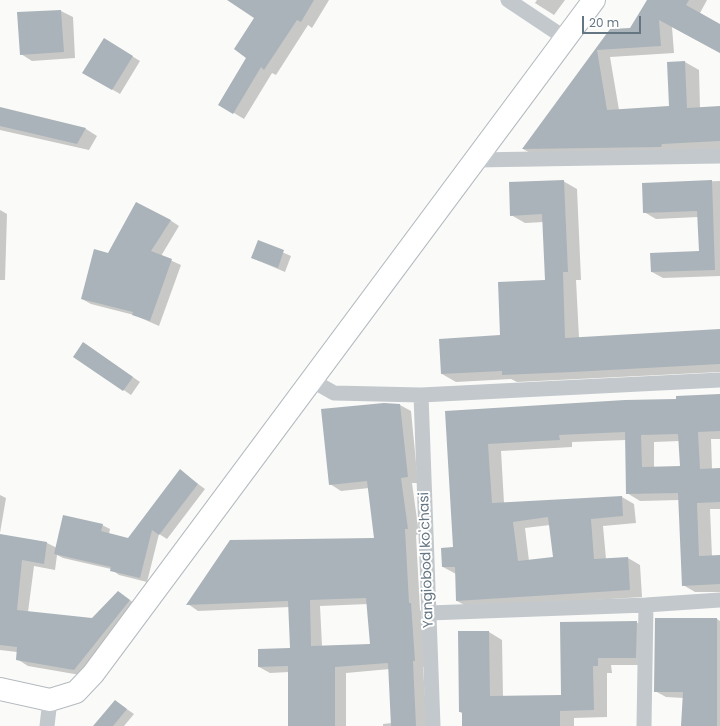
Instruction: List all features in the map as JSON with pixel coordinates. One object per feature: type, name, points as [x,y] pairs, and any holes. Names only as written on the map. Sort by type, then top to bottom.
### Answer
[{"type":"street","points":[[508,0],[566,38]]},
{"type":"street","points":[[0,689],[50,700],[76,692],[93,674],[132,619],[594,0]]},
{"type":"street","points":[[475,160],[720,156]]},
{"type":"street","points":[[311,380],[334,393],[421,395],[720,380]]},
{"type":"street","name":"Yangiobod ko'chasi","points":[[421,395],[433,726]]},
{"type":"street","points":[[429,613],[646,605],[720,600]]},
{"type":"street","points":[[644,726],[646,605]]},
{"type":"street","points":[[47,726],[50,700]]},
{"type":"building","points":[[227,0],[314,0],[301,22],[297,20],[264,70],[261,67],[233,114],[218,105],[246,58],[234,49],[254,18]]},
{"type":"building","points":[[647,0],[689,0],[686,5],[720,24],[720,53],[659,20],[661,46],[597,50],[607,110],[669,106],[667,62],[685,61],[687,108],[720,106],[720,141],[662,144],[661,147],[522,149],[610,29],[630,28]]},
{"type":"building","points":[[61,10],[64,52],[20,55],[17,12]]},
{"type":"building","points":[[104,38],[133,56],[112,90],[82,73]]},
{"type":"building","points":[[0,107],[86,128],[77,144],[0,126]]},
{"type":"building","points":[[564,180],[568,272],[563,272],[565,338],[720,329],[720,364],[502,375],[502,371],[441,374],[439,339],[500,335],[498,282],[545,280],[542,214],[510,216],[509,182]]},
{"type":"building","points":[[712,180],[715,270],[651,272],[650,253],[699,251],[697,211],[643,213],[642,183]]},
{"type":"building","points":[[136,202],[171,220],[151,251],[172,259],[150,321],[132,315],[133,312],[81,299],[94,249],[108,253]]},
{"type":"building","points":[[258,240],[284,250],[278,268],[251,258]]},
{"type":"building","points":[[83,342],[133,377],[123,391],[73,357]]},
{"type":"building","points":[[720,394],[720,431],[698,432],[700,469],[720,468],[720,502],[697,503],[699,556],[720,555],[720,584],[682,586],[678,493],[626,494],[625,432],[559,435],[560,440],[488,444],[492,503],[622,496],[623,516],[591,519],[594,559],[628,557],[630,590],[456,601],[455,567],[442,567],[441,548],[453,547],[445,411],[625,400],[676,399],[676,396]],"holes":[[[678,434],[680,466],[642,467],[641,435]],[[548,517],[553,557],[518,561],[513,522]]]},
{"type":"building","points":[[384,403],[400,404],[408,477],[401,478],[408,529],[405,529],[409,603],[411,603],[415,661],[413,661],[416,726],[391,726],[388,663],[335,667],[335,726],[288,726],[288,666],[258,667],[258,649],[290,648],[288,601],[186,605],[230,540],[374,538],[367,481],[329,485],[321,409]],"holes":[[[366,598],[370,644],[311,646],[310,600]]]},
{"type":"building","points":[[180,469],[198,484],[159,535],[152,530],[140,578],[110,571],[111,567],[54,554],[63,515],[103,524],[101,531],[128,538]]},
{"type":"building","points":[[0,534],[47,542],[44,564],[22,560],[17,610],[92,618],[118,591],[130,600],[74,670],[16,660],[17,647],[0,645]]},
{"type":"building","points":[[655,618],[717,618],[717,726],[681,726],[683,692],[654,692]]},
{"type":"building","points":[[637,621],[636,658],[598,658],[598,666],[593,666],[594,710],[560,711],[560,726],[462,726],[462,712],[459,712],[458,631],[489,631],[490,696],[561,695],[560,622]]},
{"type":"building","points":[[115,700],[127,709],[113,726],[93,726]]}]
